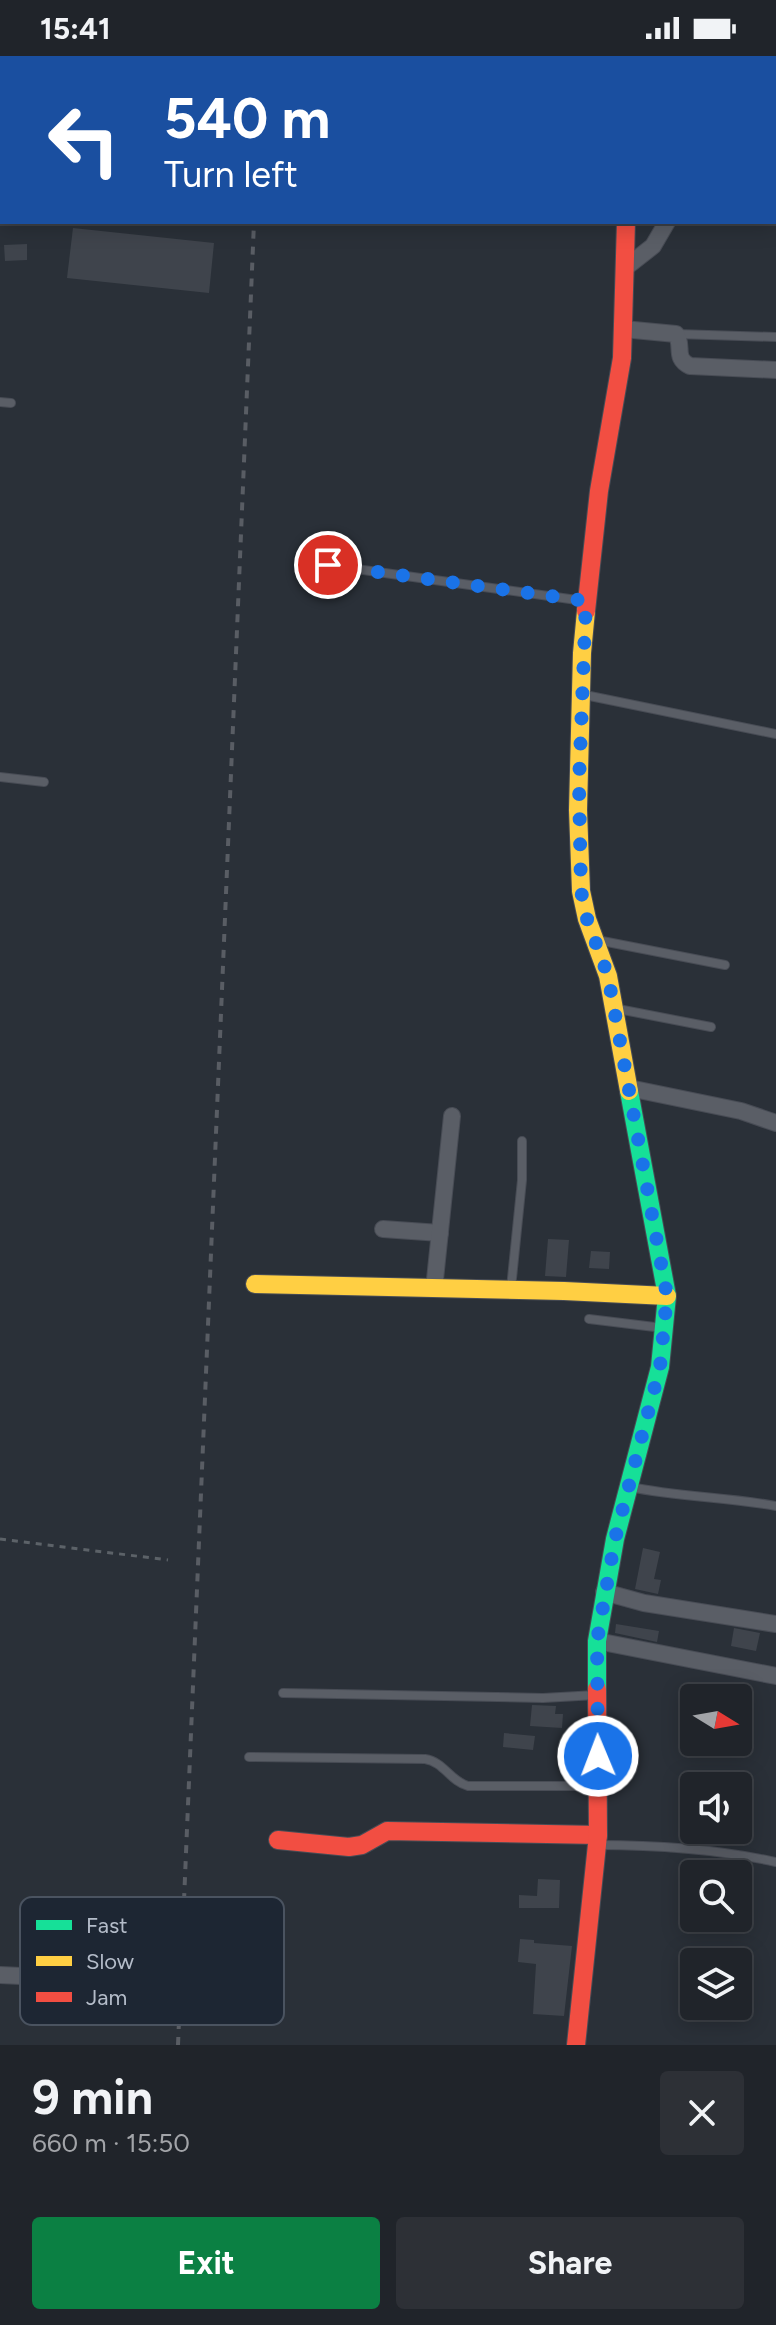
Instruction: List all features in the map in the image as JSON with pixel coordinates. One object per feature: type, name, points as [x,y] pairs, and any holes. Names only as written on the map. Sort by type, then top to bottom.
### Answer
[{"type":"street","points":[[576,2045],[597,1840],[597,1641],[604,1592],[628,1487],[660,1367],[667,1296],[608,976],[587,919],[581,891],[578,810],[586,601],[599,491],[622,358],[626,224]]},
{"type":"street","points":[[625,268],[653,246],[666,224]]},
{"type":"street","points":[[623,329],[676,334],[679,338],[678,356],[690,366],[776,370]]},
{"type":"street","points":[[629,1088],[741,1111],[776,1123]]},
{"type":"street","points":[[434,1289],[452,1116]]},
{"type":"street","points":[[383,1229],[440,1233]]},
{"type":"street","points":[[255,1284],[510,1291],[592,1290],[667,1296]]},
{"type":"street","points":[[604,1592],[644,1603],[776,1624]]},
{"type":"street","points":[[597,1641],[776,1676]]},
{"type":"street","points":[[278,1840],[358,1846],[376,1833],[387,1831],[597,1840]]},
{"type":"street","points":[[0,1975],[20,1976]]},
{"type":"lane","points":[[676,334],[776,337]]},
{"type":"lane","points":[[0,402],[11,403]]},
{"type":"lane","points":[[328,565],[586,601]]},
{"type":"lane","points":[[581,694],[776,734]]},
{"type":"lane","points":[[0,777],[44,782]]},
{"type":"lane","points":[[596,940],[725,965]]},
{"type":"lane","points":[[614,1008],[711,1027]]},
{"type":"lane","points":[[510,1291],[522,1180],[522,1141]]},
{"type":"lane","points":[[589,1319],[666,1328]]},
{"type":"lane","points":[[628,1487],[670,1494],[736,1498],[776,1506]]},
{"type":"lane","points":[[283,1693],[543,1698],[597,1695]]},
{"type":"lane","points":[[249,1757],[425,1759],[439,1764],[451,1778],[468,1786],[598,1786]]},
{"type":"lane","points":[[597,1840],[731,1852],[776,1862]]},
{"type":"path","points":[[0,1539],[168,1560]]},
{"type":"building","points":[[73,228],[214,243],[209,293],[67,278]]},
{"type":"building","points":[[27,244],[27,260],[5,261],[4,245]]},
{"type":"building","points":[[548,1239],[569,1240],[566,1277],[545,1276]]},
{"type":"building","points":[[591,1251],[610,1252],[609,1269],[589,1268]]},
{"type":"building","points":[[643,1548],[660,1552],[654,1579],[661,1580],[658,1594],[635,1589]]},
{"type":"building","points":[[616,1624],[659,1631],[657,1642],[615,1633]]},
{"type":"building","points":[[734,1628],[760,1633],[756,1651],[731,1646]]},
{"type":"building","points":[[532,1705],[556,1706],[555,1714],[563,1714],[562,1728],[530,1726]]},
{"type":"building","points":[[504,1733],[535,1736],[533,1750],[503,1747]]},
{"type":"building","points":[[538,1879],[560,1880],[559,1908],[519,1908],[519,1895],[537,1896]]},
{"type":"building","points":[[520,1939],[572,1946],[564,2016],[533,2014],[536,1964],[518,1962]]},
{"type":"railway","points":[[184,1897],[254,224]]},
{"type":"railway","points":[[178,2045],[179,2025]]},
{"type":"traffic: fast","points":[[597,1689],[597,1641],[615,1539],[660,1367],[667,1296],[629,1091]]},
{"type":"traffic: slow","points":[[586,611],[578,810],[581,891],[587,919],[608,976],[629,1091]]},
{"type":"traffic: slow","points":[[255,1284],[667,1296]]},
{"type":"traffic: jam","points":[[586,611],[599,491],[622,358],[626,224]]},
{"type":"traffic: jam","points":[[576,2045],[598,1835],[597,1689]]},
{"type":"traffic: jam","points":[[278,1840],[349,1847],[362,1845],[387,1831],[598,1835]]},
{"type":"route","points":[[328,565],[586,601],[578,810],[581,891],[587,919],[608,976],[667,1296],[660,1367],[604,1592],[597,1641],[598,1756]]}]
